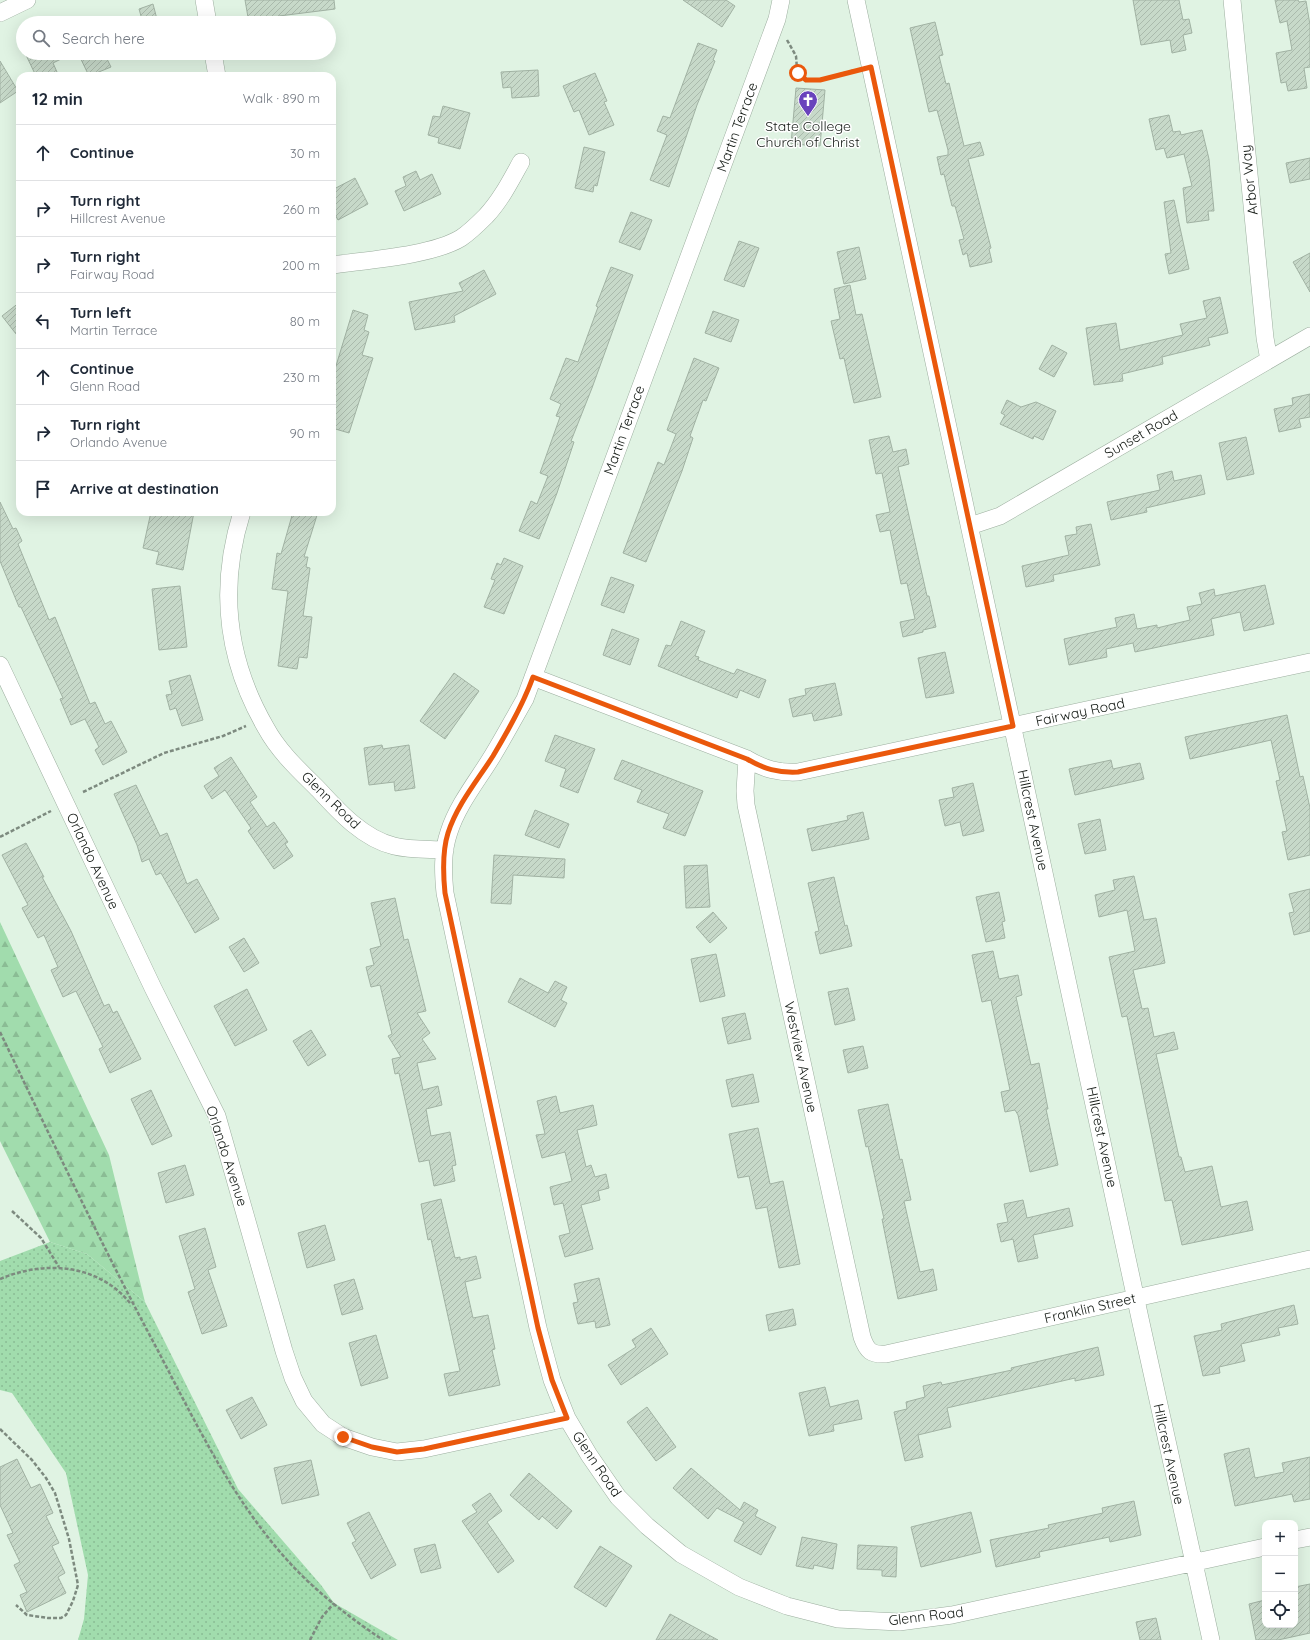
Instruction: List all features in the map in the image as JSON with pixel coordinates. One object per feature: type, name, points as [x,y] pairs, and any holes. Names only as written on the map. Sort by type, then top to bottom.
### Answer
[{"type":"street","points":[[0,13],[27,0]]},
{"type":"street","points":[[204,0],[207,16]]},
{"type":"street","name":"Martin Terrace","points":[[445,850],[448,833],[456,815],[525,699],[771,34],[781,0]]},
{"type":"street","name":"Hillcrest Avenue","points":[[856,0],[1211,1640]]},
{"type":"street","name":"Arbor Way","points":[[1232,0],[1265,338],[1269,360]]},
{"type":"street","points":[[214,60],[216,72]]},
{"type":"street","points":[[336,265],[391,258],[437,248],[461,238],[486,216],[502,195],[521,162]]},
{"type":"street","name":"Sunset Road","points":[[970,526],[1000,516],[1310,336]]},
{"type":"street","name":"Glenn Road","points":[[241,516],[235,535],[229,569],[228,603],[232,645],[245,686],[266,729],[287,757],[331,804],[356,826],[393,846],[445,850],[443,871],[445,893],[538,1328],[552,1380],[567,1418],[589,1455],[618,1497],[647,1526],[681,1554],[739,1587],[787,1606],[838,1619],[899,1622],[952,1615],[1262,1548]]},
{"type":"street","name":"Fairway Road","points":[[533,677],[747,759],[774,771],[798,772],[1310,662]]},
{"type":"street","name":"Orlando Avenue","points":[[0,665],[154,988],[217,1116],[284,1351],[293,1378],[304,1401],[323,1424],[343,1437],[372,1447],[397,1452],[432,1447],[567,1418]]},
{"type":"street","name":"Westview Avenue","points":[[747,759],[745,790],[746,806],[862,1337],[870,1352]]},
{"type":"street","name":"Franklin Street","points":[[870,1352],[876,1355],[886,1354],[1310,1259]]},
{"type":"street","points":[[1298,1539],[1310,1537]]},
{"type":"path","points":[[790,43],[796,56],[797,69],[806,80],[820,80],[871,67]]},
{"type":"path","points":[[83,792],[164,753],[223,736],[246,726]]},
{"type":"path","points":[[0,837],[52,810]]},
{"type":"path","points":[[0,1032],[134,1308],[213,1455],[244,1505],[270,1541],[289,1563],[334,1603],[383,1640]]},
{"type":"path","points":[[12,1211],[41,1238],[59,1267]]},
{"type":"path","points":[[0,1279],[17,1272],[36,1268],[59,1267],[73,1269],[107,1282],[121,1292],[134,1308]]},
{"type":"path","points":[[0,1429],[32,1460],[55,1493],[69,1539],[78,1585],[73,1601],[66,1615],[61,1618],[28,1615],[16,1605]]},
{"type":"path","points":[[310,1640],[322,1617],[334,1603]]},
{"type":"green space","points":[[0,922],[109,1155],[145,1302],[87,1254],[50,1242],[0,1141]]},
{"type":"green space","points":[[50,1242],[87,1254],[145,1302],[238,1489],[321,1585],[334,1603],[398,1640],[78,1640],[84,1619],[88,1575],[66,1473],[12,1393],[0,1390],[0,1261]]},
{"type":"building","points":[[245,0],[334,0],[335,9],[279,16],[248,16]]},
{"type":"building","points":[[683,0],[726,0],[735,6],[722,27]]},
{"type":"building","points":[[1133,0],[1179,0],[1183,20],[1189,19],[1192,33],[1183,35],[1186,50],[1172,53],[1170,40],[1141,45]]},
{"type":"building","points":[[1275,0],[1298,0],[1299,2],[1306,1],[1310,25],[1310,67],[1304,68],[1307,88],[1288,91],[1286,82],[1281,83],[1276,53],[1292,50],[1287,21],[1280,23]]},
{"type":"building","points":[[153,4],[156,16],[141,16],[139,9]]},
{"type":"building","points":[[935,22],[943,55],[939,56],[946,84],[949,83],[964,146],[980,142],[984,155],[968,159],[991,248],[989,249],[992,262],[970,267],[967,253],[963,255],[959,240],[964,239],[955,206],[952,206],[944,174],[941,175],[937,157],[948,155],[948,150],[937,110],[929,112],[910,28]]},
{"type":"building","points":[[698,43],[717,50],[713,60],[715,61],[697,105],[669,187],[650,180],[667,135],[657,131],[663,116],[670,118]]},
{"type":"building","points":[[28,60],[59,60],[53,63],[57,72],[34,72]]},
{"type":"building","points":[[81,60],[108,60],[111,67],[99,72],[87,72]]},
{"type":"building","points":[[0,61],[16,88],[16,92],[0,103]]},
{"type":"building","points":[[538,70],[539,96],[512,98],[511,87],[503,88],[501,72]]},
{"type":"building","points":[[595,73],[607,101],[604,102],[614,125],[589,135],[579,110],[574,112],[563,86]]},
{"type":"building","name":"State College Church of Christ","points":[[796,88],[825,90],[820,146],[791,144]]},
{"type":"building","points":[[443,106],[470,113],[460,149],[438,143],[439,138],[428,135],[433,116],[440,117]]},
{"type":"building","points":[[1169,115],[1173,132],[1180,131],[1181,135],[1202,130],[1209,159],[1214,211],[1208,211],[1209,220],[1187,223],[1183,188],[1192,186],[1184,154],[1167,158],[1164,148],[1156,150],[1149,119]]},
{"type":"building","points":[[584,147],[605,152],[597,186],[594,185],[593,192],[575,188]]},
{"type":"building","points":[[1310,158],[1310,179],[1290,183],[1286,163]]},
{"type":"building","points":[[416,171],[420,180],[432,174],[441,194],[404,211],[395,191],[406,186],[403,177]]},
{"type":"building","points":[[355,178],[368,204],[338,220],[336,216],[336,188]]},
{"type":"building","points":[[1174,200],[1189,269],[1169,274],[1165,254],[1171,253],[1164,202]]},
{"type":"building","points":[[631,212],[652,220],[640,250],[619,242]]},
{"type":"building","points":[[739,241],[759,248],[744,287],[724,280]]},
{"type":"building","points":[[859,247],[866,279],[844,284],[837,252]]},
{"type":"building","points":[[1310,253],[1310,292],[1293,262]]},
{"type":"building","points":[[611,267],[633,275],[571,441],[574,442],[557,493],[539,539],[519,531],[531,501],[537,504],[548,476],[540,473],[560,417],[556,416],[561,404],[550,399],[566,358],[578,362],[598,307],[596,306]]},
{"type":"building","points":[[484,270],[496,294],[454,316],[455,322],[415,330],[409,302],[463,291],[459,283]]},
{"type":"building","points":[[850,285],[856,315],[862,314],[881,397],[854,403],[844,358],[840,359],[831,321],[840,319],[834,289]]},
{"type":"building","points":[[1220,297],[1228,333],[1208,338],[1210,345],[1162,357],[1163,364],[1122,374],[1123,381],[1094,385],[1086,328],[1116,323],[1120,350],[1183,335],[1180,324],[1207,318],[1203,301]]},
{"type":"building","points":[[16,305],[16,334],[2,316]]},
{"type":"building","points":[[353,310],[368,315],[364,330],[369,332],[362,355],[373,358],[349,433],[336,429],[336,366]]},
{"type":"building","points":[[713,311],[739,320],[731,342],[705,333]]},
{"type":"building","points":[[1052,345],[1067,353],[1054,377],[1039,369]]},
{"type":"building","points":[[694,358],[719,368],[706,401],[703,400],[690,436],[693,438],[682,471],[646,562],[623,553],[658,462],[664,465],[676,434],[667,430]]},
{"type":"building","points":[[1310,394],[1310,417],[1299,419],[1301,427],[1279,432],[1274,409],[1293,405],[1292,398]]},
{"type":"building","points":[[1007,400],[1021,407],[1036,402],[1056,411],[1043,440],[1034,436],[1033,439],[1000,424],[1005,415],[1001,413]]},
{"type":"building","points":[[889,436],[893,452],[906,449],[909,464],[898,467],[927,596],[929,596],[936,627],[903,637],[900,622],[915,619],[907,583],[901,584],[890,530],[880,532],[876,515],[890,512],[882,473],[876,474],[869,440]]},
{"type":"building","points":[[1246,437],[1254,474],[1227,480],[1219,443]]},
{"type":"building","points":[[1172,471],[1174,481],[1201,475],[1205,494],[1146,508],[1147,512],[1111,520],[1107,502],[1160,490],[1157,475]]},
{"type":"building","points":[[0,502],[13,529],[16,528],[22,541],[18,544],[49,620],[55,617],[90,704],[95,702],[105,724],[111,721],[127,752],[103,765],[95,750],[99,747],[85,719],[71,725],[60,699],[63,698],[21,607],[19,607],[0,561]]},
{"type":"building","points":[[150,516],[193,516],[183,570],[156,564],[159,552],[143,548]]},
{"type":"building","points":[[292,516],[317,516],[304,557],[308,557],[306,567],[310,568],[303,616],[312,617],[307,658],[299,657],[297,669],[278,666],[288,591],[272,589],[277,553],[281,554]]},
{"type":"building","points":[[1091,524],[1100,565],[1053,575],[1054,581],[1026,587],[1022,566],[1069,555],[1065,536],[1077,534],[1076,527]]},
{"type":"building","points":[[504,558],[523,566],[504,614],[484,607],[495,580],[491,579],[497,563],[501,565]]},
{"type":"building","points":[[611,577],[634,585],[624,613],[601,605]]},
{"type":"building","points":[[1265,585],[1274,624],[1244,631],[1240,612],[1211,619],[1214,635],[1135,652],[1133,643],[1106,649],[1107,657],[1069,665],[1064,639],[1117,627],[1115,618],[1134,614],[1137,629],[1157,625],[1157,628],[1190,620],[1187,607],[1202,604],[1199,593],[1214,589],[1215,596]]},
{"type":"building","points":[[180,586],[187,647],[159,650],[152,589]]},
{"type":"building","points":[[681,621],[705,631],[695,656],[699,657],[698,660],[734,674],[737,669],[766,680],[759,698],[740,690],[737,698],[658,666],[666,645],[671,646]]},
{"type":"building","points":[[612,629],[639,639],[630,665],[603,655]]},
{"type":"building","points":[[945,652],[954,693],[926,698],[918,658]]},
{"type":"building","points":[[454,673],[479,691],[445,739],[420,721]]},
{"type":"building","points":[[190,675],[203,720],[182,726],[176,708],[170,710],[166,695],[172,694],[169,681]]},
{"type":"building","points":[[835,683],[842,715],[814,721],[812,713],[793,717],[789,699],[806,695],[805,689]]},
{"type":"building","points":[[1287,715],[1300,777],[1303,776],[1310,808],[1310,855],[1288,860],[1282,832],[1287,831],[1276,781],[1280,780],[1271,740],[1190,759],[1185,737]]},
{"type":"building","points":[[555,735],[595,749],[578,793],[560,786],[566,769],[545,761]]},
{"type":"building","points":[[382,745],[383,749],[409,745],[415,788],[395,791],[394,782],[369,785],[364,748]]},
{"type":"building","points":[[231,757],[257,797],[250,802],[267,827],[274,822],[288,842],[285,844],[293,856],[274,869],[248,831],[251,828],[225,790],[212,799],[204,786],[219,776],[214,768]]},
{"type":"building","points":[[622,760],[703,791],[685,836],[663,828],[669,814],[637,802],[642,790],[614,779]]},
{"type":"building","points":[[1111,760],[1113,769],[1140,763],[1144,779],[1075,795],[1069,769]]},
{"type":"building","points":[[973,783],[984,831],[963,836],[960,822],[945,826],[939,800],[954,797],[952,788]]},
{"type":"building","points":[[136,785],[160,836],[167,833],[187,884],[197,879],[219,919],[195,933],[161,873],[156,875],[149,859],[142,862],[137,845],[114,794]]},
{"type":"building","points":[[535,810],[569,824],[559,848],[525,835]]},
{"type":"building","points":[[863,812],[869,839],[812,851],[807,829],[848,820],[847,816]]},
{"type":"building","points":[[1100,819],[1106,850],[1085,854],[1078,824]]},
{"type":"building","points":[[26,843],[44,877],[42,877],[71,931],[104,1006],[109,1004],[113,1013],[117,1011],[141,1059],[110,1073],[99,1049],[103,1047],[76,991],[63,997],[51,970],[58,967],[44,935],[38,938],[22,908],[28,905],[2,855]]},
{"type":"building","points":[[494,855],[565,859],[564,878],[513,875],[511,904],[491,903]]},
{"type":"building","points":[[707,865],[710,907],[686,908],[684,866]]},
{"type":"building","points":[[1134,876],[1144,920],[1156,918],[1165,963],[1133,970],[1142,1009],[1148,1008],[1154,1037],[1174,1032],[1178,1049],[1156,1054],[1179,1157],[1181,1157],[1185,1172],[1212,1166],[1221,1207],[1247,1201],[1253,1230],[1182,1245],[1172,1200],[1165,1201],[1127,1016],[1122,1017],[1109,957],[1135,951],[1127,910],[1099,917],[1095,895],[1115,890],[1113,880]]},
{"type":"building","points":[[834,877],[845,926],[847,925],[852,946],[820,954],[815,932],[819,931],[808,883]]},
{"type":"building","points":[[1310,889],[1310,931],[1294,935],[1289,913],[1294,912],[1289,894]]},
{"type":"building","points":[[999,892],[1005,921],[1002,922],[1005,938],[986,942],[976,897]]},
{"type":"building","points":[[395,898],[404,940],[408,939],[426,1011],[417,1013],[430,1033],[422,1039],[436,1059],[417,1063],[423,1090],[438,1086],[442,1105],[426,1109],[431,1136],[450,1132],[456,1165],[452,1166],[455,1181],[434,1186],[429,1160],[419,1162],[399,1073],[395,1074],[392,1059],[401,1057],[388,1036],[392,1034],[380,985],[371,987],[366,967],[374,965],[370,949],[381,946],[371,903]]},
{"type":"building","points":[[713,912],[727,928],[710,943],[696,927]]},
{"type":"building","points":[[244,938],[259,963],[244,972],[229,947]]},
{"type":"building","points":[[993,951],[999,979],[1018,975],[1022,995],[1016,997],[1031,1065],[1039,1063],[1048,1109],[1046,1109],[1058,1165],[1030,1172],[1018,1115],[1015,1110],[1005,1112],[1001,1092],[1010,1090],[991,1000],[982,1002],[972,955]]},
{"type":"building","points":[[716,954],[725,996],[700,1002],[691,959]]},
{"type":"building","points":[[520,978],[548,993],[555,981],[567,987],[561,1000],[567,1003],[555,1027],[508,1002]]},
{"type":"building","points":[[848,988],[855,1020],[835,1025],[828,992]]},
{"type":"building","points":[[247,989],[267,1030],[235,1046],[214,1006]]},
{"type":"building","points":[[745,1013],[751,1039],[728,1044],[722,1018]]},
{"type":"building","points":[[311,1030],[326,1055],[308,1066],[293,1041]]},
{"type":"building","points":[[863,1046],[868,1068],[848,1073],[843,1050]]},
{"type":"building","points":[[753,1074],[759,1102],[732,1107],[726,1080]]},
{"type":"building","points":[[151,1090],[172,1136],[152,1145],[131,1099]]},
{"type":"building","points":[[556,1096],[560,1113],[593,1105],[597,1125],[577,1130],[586,1167],[591,1165],[595,1177],[606,1174],[609,1188],[598,1191],[600,1200],[581,1205],[593,1249],[565,1257],[559,1236],[570,1233],[563,1203],[554,1205],[550,1187],[572,1181],[565,1152],[542,1158],[536,1135],[545,1134],[537,1101]]},
{"type":"building","points":[[888,1104],[900,1160],[902,1159],[911,1200],[904,1201],[920,1272],[933,1269],[937,1290],[898,1299],[882,1219],[884,1219],[868,1146],[866,1147],[858,1110]]},
{"type":"building","points":[[758,1128],[770,1184],[783,1181],[800,1264],[779,1268],[767,1207],[756,1209],[749,1176],[738,1178],[729,1134]]},
{"type":"building","points":[[185,1165],[194,1195],[166,1203],[158,1173]]},
{"type":"building","points":[[441,1199],[455,1258],[460,1257],[460,1260],[476,1256],[481,1278],[465,1282],[473,1318],[488,1315],[495,1349],[492,1350],[500,1385],[449,1396],[444,1374],[460,1371],[431,1239],[428,1240],[421,1204]]},
{"type":"building","points":[[1023,1200],[1027,1218],[1069,1208],[1073,1226],[1033,1235],[1038,1258],[1018,1262],[1013,1239],[1001,1242],[997,1224],[1008,1222],[1004,1204]]},
{"type":"building","points":[[325,1225],[335,1260],[307,1268],[298,1233]]},
{"type":"building","points":[[205,1228],[216,1267],[208,1270],[227,1326],[202,1334],[188,1292],[195,1289],[179,1236]]},
{"type":"building","points":[[599,1278],[610,1325],[596,1328],[595,1321],[578,1324],[573,1303],[578,1302],[574,1284]]},
{"type":"building","points":[[354,1279],[363,1309],[342,1315],[334,1285]]},
{"type":"building","points":[[1294,1305],[1298,1324],[1278,1328],[1280,1335],[1241,1344],[1245,1361],[1219,1367],[1220,1373],[1203,1376],[1194,1336],[1222,1330],[1221,1324]]},
{"type":"building","points":[[793,1309],[796,1325],[769,1331],[766,1315]]},
{"type":"building","points":[[651,1328],[668,1354],[621,1385],[608,1365],[636,1347],[632,1340]]},
{"type":"building","points":[[376,1335],[388,1378],[361,1386],[349,1343]]},
{"type":"building","points":[[1098,1347],[1104,1375],[1075,1381],[1075,1378],[947,1408],[951,1427],[918,1435],[923,1457],[905,1461],[894,1412],[907,1409],[906,1402],[925,1397],[923,1386],[941,1382],[942,1385],[1012,1370],[1011,1368]]},
{"type":"building","points":[[825,1387],[830,1407],[858,1400],[862,1419],[833,1425],[834,1431],[809,1436],[799,1393]]},
{"type":"building","points":[[252,1397],[267,1425],[241,1439],[226,1410]]},
{"type":"building","points":[[647,1407],[676,1447],[656,1461],[627,1422]]},
{"type":"building","points":[[1249,1448],[1255,1478],[1284,1472],[1282,1463],[1310,1457],[1310,1499],[1294,1502],[1292,1494],[1235,1506],[1224,1454]]},
{"type":"building","points":[[17,1459],[31,1488],[40,1484],[53,1513],[46,1516],[59,1543],[52,1546],[65,1573],[58,1577],[66,1593],[27,1612],[20,1595],[27,1592],[14,1565],[20,1562],[7,1535],[13,1533],[0,1505],[0,1467]]},
{"type":"building","points":[[311,1460],[319,1495],[282,1504],[274,1468]]},
{"type":"building","points":[[691,1468],[740,1510],[744,1502],[758,1510],[755,1516],[776,1527],[761,1555],[734,1541],[744,1522],[717,1508],[708,1519],[673,1488]]},
{"type":"building","points":[[529,1473],[572,1511],[557,1529],[542,1516],[539,1520],[510,1495]]},
{"type":"building","points":[[490,1493],[502,1511],[487,1522],[514,1561],[498,1573],[462,1521],[477,1512],[472,1505]]},
{"type":"building","points":[[1134,1501],[1141,1535],[1110,1542],[1109,1537],[1039,1552],[1040,1557],[996,1567],[990,1540],[1049,1528],[1048,1525],[1103,1513],[1102,1508]]},
{"type":"building","points":[[369,1512],[396,1565],[371,1579],[352,1543],[356,1541],[347,1523]]},
{"type":"building","points":[[971,1512],[981,1552],[921,1567],[911,1527]]},
{"type":"building","points":[[802,1537],[837,1544],[833,1569],[814,1565],[813,1569],[796,1566]]},
{"type":"building","points":[[435,1544],[441,1568],[421,1573],[414,1549]]},
{"type":"building","points":[[858,1545],[897,1547],[896,1577],[882,1576],[882,1570],[857,1569]]},
{"type":"building","points":[[600,1546],[632,1566],[606,1607],[574,1587]]},
{"type":"building","points":[[1310,1584],[1310,1633],[1278,1640],[1256,1640],[1249,1604],[1262,1601],[1262,1628],[1298,1628],[1298,1586]]},
{"type":"building","points":[[670,1614],[718,1640],[656,1640]]},
{"type":"building","points":[[1156,1618],[1161,1640],[1140,1640],[1136,1622]]},
{"type":"place","name":"State College Church of Christ","points":[[808,117]]},
{"type":"route","points":[[343,1437],[372,1447],[397,1452],[424,1449],[545,1424],[567,1418],[552,1380],[538,1328],[445,893],[443,871],[448,833],[456,815],[525,699],[533,677],[747,759],[762,768],[785,773],[798,772],[1013,726],[871,67],[820,80],[806,80],[798,73]]}]
